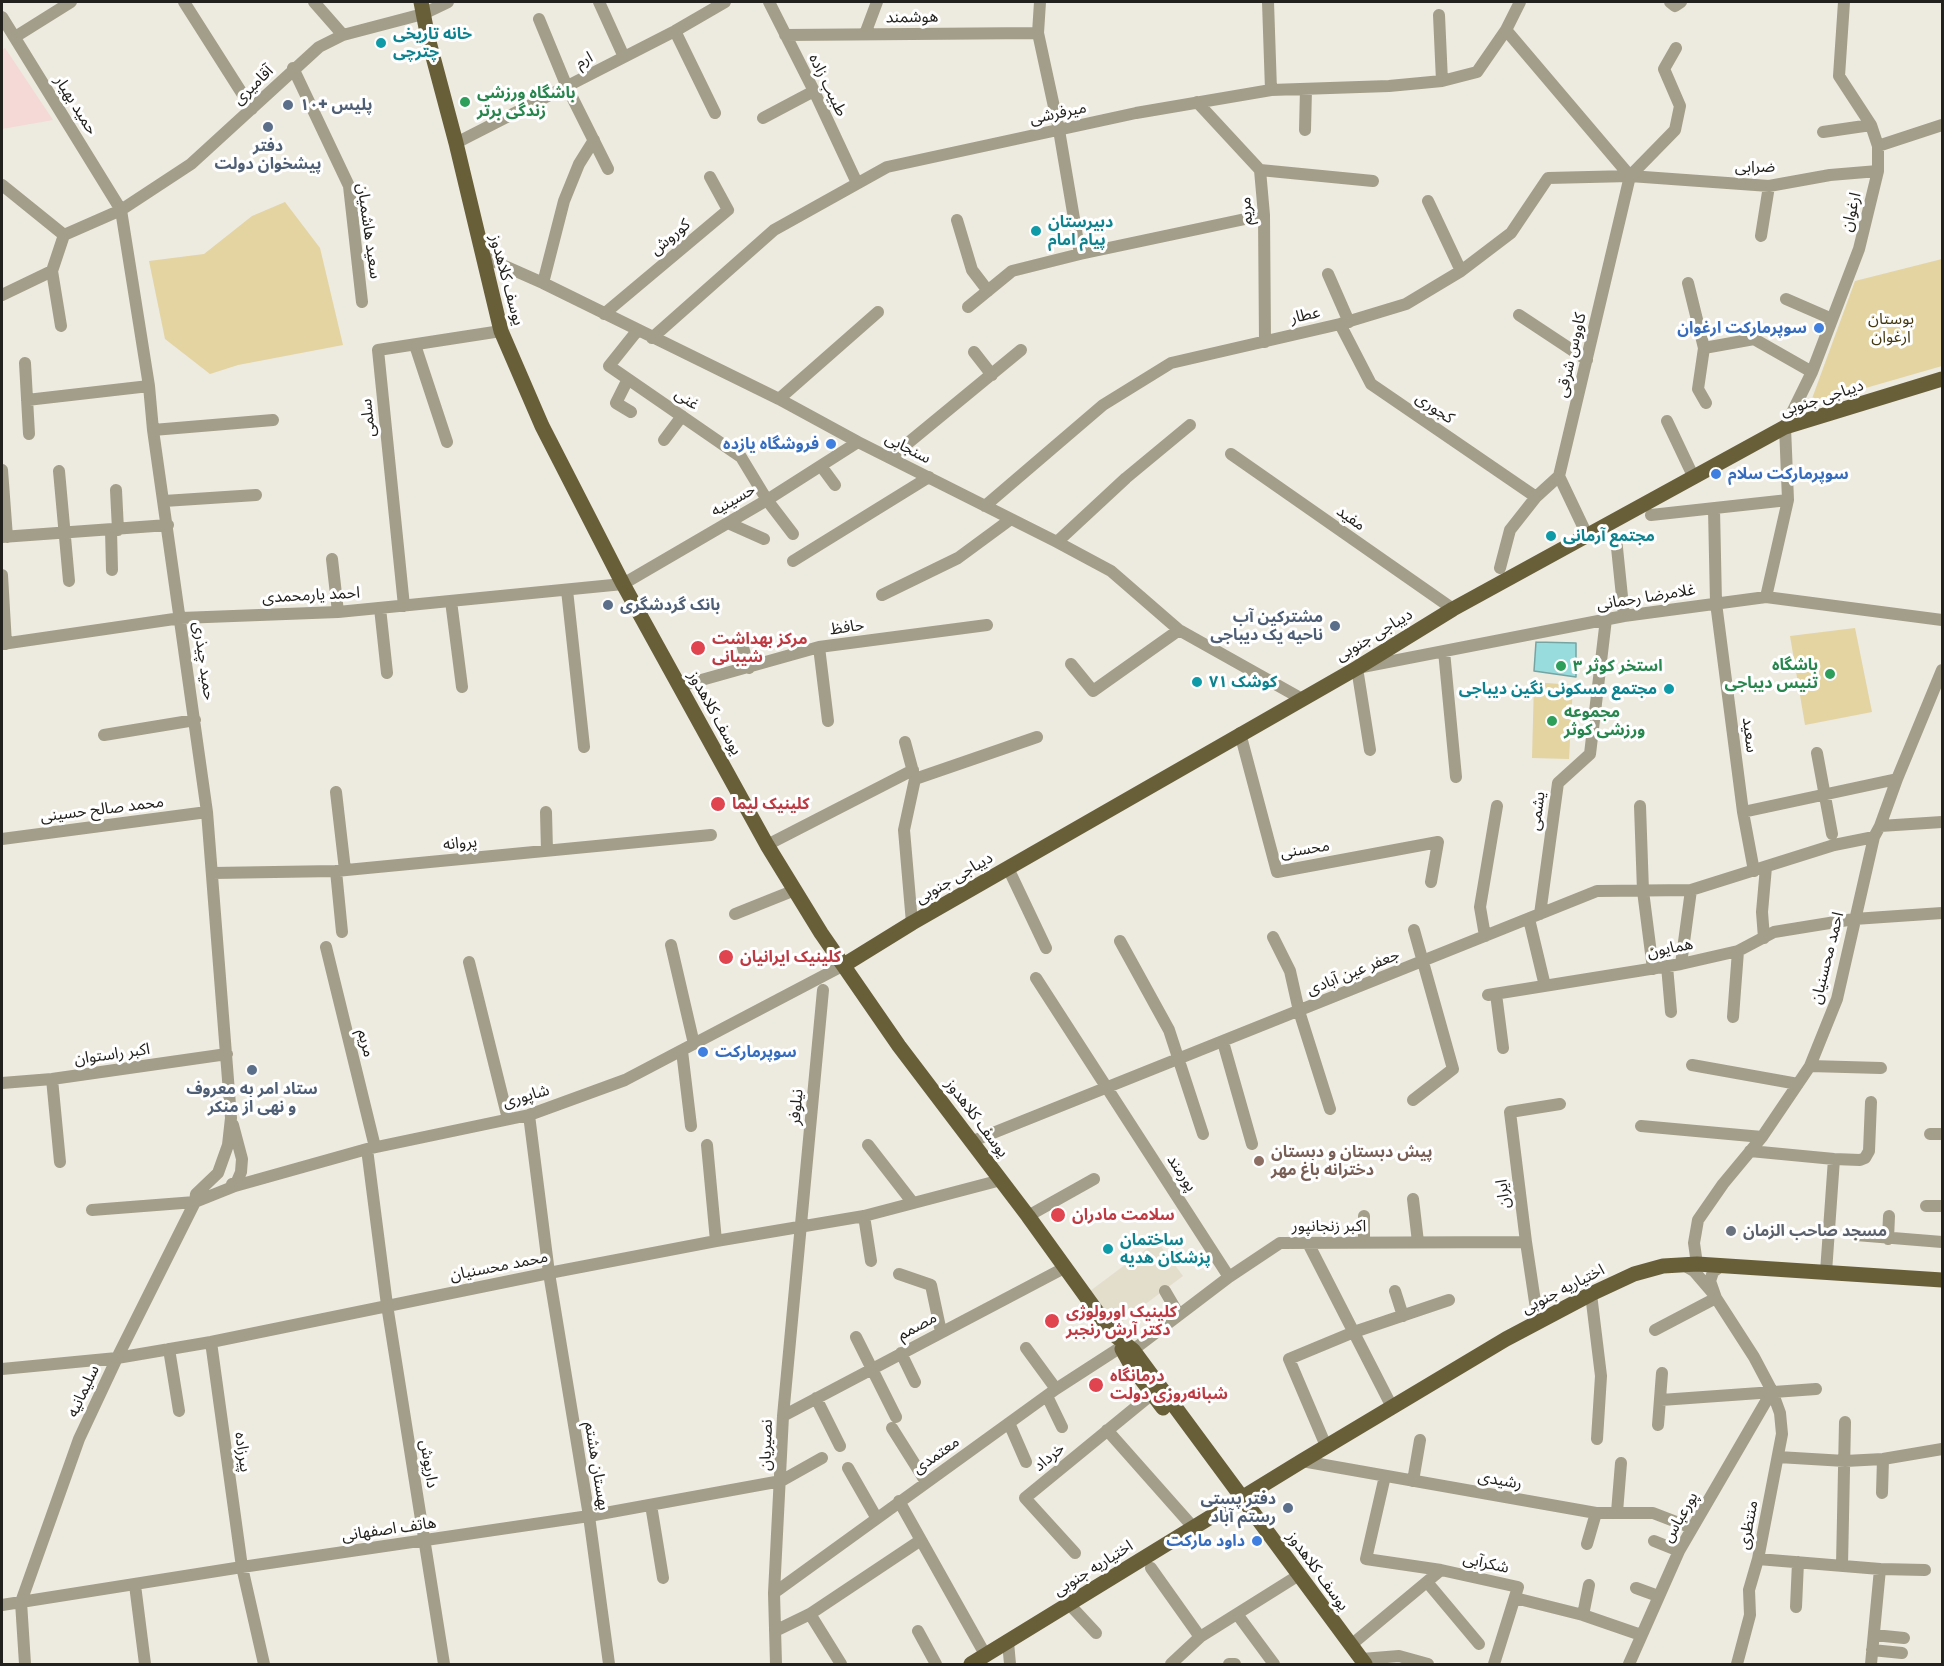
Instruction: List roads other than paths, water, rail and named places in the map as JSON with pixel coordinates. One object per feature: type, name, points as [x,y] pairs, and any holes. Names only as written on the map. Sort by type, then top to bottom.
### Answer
[{"type":"main road","name":"یوسف کلاهدوز","points":[[413,2],[422,8],[501,331],[542,426],[623,584],[767,845],[844,965],[899,1046],[1028,1215],[1113,1334],[1127,1349]]},
{"type":"main road","name":"دیباجی جنوبی","points":[[844,965],[912,923],[1240,733],[1357,668],[1453,609],[1785,427],[1942,379]]},
{"type":"main road","name":"اختیاریه جنوبی","points":[[971,1665],[1392,1407],[1538,1322],[1634,1274],[1663,1266],[1689,1264],[1942,1280]]},
{"type":"main road","points":[[1127,1349],[1132,1367],[1152,1394],[1239,1500]]},
{"type":"main road","points":[[1127,1349],[1239,1500]]},
{"type":"main road","name":"یوسف کلاهدوز","points":[[1239,1500],[1361,1663]]},
{"type":"main road","name":"یوسف کلاهدوز","points":[[1296,1577],[1351,1645],[1361,1663]]},
{"type":"street","points":[[15,37],[71,2]]},
{"type":"street","points":[[184,2],[252,110]]},
{"type":"street","points":[[315,2],[343,35]]},
{"type":"street","name":"آقامیری","points":[[64,235],[121,210],[191,164],[319,46],[343,35],[422,8],[448,2]]},
{"type":"street","points":[[599,2],[624,57]]},
{"type":"street","name":"ارم","points":[[456,143],[675,31],[725,2]]},
{"type":"street","name":"طبیب زاده","points":[[769,2],[857,183]]},
{"type":"street","points":[[865,34],[877,2]]},
{"type":"street","points":[[1040,2],[1038,33],[1059,130],[1080,254]]},
{"type":"street","points":[[1268,2],[1271,90]]},
{"type":"street","name":"میرفرشی","points":[[652,338],[774,230],[888,167],[1136,113],[1271,90],[1389,86],[1442,81],[1477,72],[1506,30],[1520,2]]},
{"type":"street","points":[[1670,2],[1675,6],[1681,2]]},
{"type":"street","name":"ارغوان","points":[[1785,427],[1812,372],[1859,249],[1878,171],[1878,146],[1871,125],[1839,76],[1844,2]]},
{"type":"street","points":[[1439,15],[1442,81]]},
{"type":"street","name":"حمید بهیار","points":[[2,17],[121,210]]},
{"type":"street","points":[[539,19],[567,87],[608,168]]},
{"type":"street","points":[[1506,30],[1630,176],[1675,130],[1680,106],[1664,69],[1676,48]]},
{"type":"street","points":[[675,31],[715,113]]},
{"type":"street","name":"هوشمند","points":[[785,35],[1038,33]]},
{"type":"street","name":"سعید هاشمیان","points":[[293,68],[349,186],[362,302]]},
{"type":"street","points":[[1305,130],[1306,89]]},
{"type":"street","points":[[763,118],[814,91]]},
{"type":"street","points":[[1197,102],[1260,170],[1373,181]]},
{"type":"street","points":[[1823,132],[1871,125]]},
{"type":"street","points":[[1878,146],[1942,125]]},
{"type":"street","points":[[543,284],[564,201],[579,164],[594,140]]},
{"type":"street","name":"مریم","points":[[1260,170],[1264,215],[1265,342]]},
{"type":"street","name":"ضرابی","points":[[1630,176],[1769,186],[1830,175],[1878,171]]},
{"type":"street","name":"عطار","points":[[986,506],[1103,405],[1171,363],[1345,323],[1406,304],[1461,271],[1511,234],[1548,178],[1630,176]]},
{"type":"street","name":"کاووس شرقی","points":[[1559,477],[1630,176]]},
{"type":"street","name":"کوروش","points":[[604,314],[728,210],[710,177]]},
{"type":"street","points":[[2,185],[64,235],[52,271],[61,326]]},
{"type":"street","points":[[1761,236],[1769,186]]},
{"type":"street","points":[[1428,201],[1461,271]]},
{"type":"street","name":"حمید چیذری","points":[[121,210],[149,386],[153,430],[207,812],[227,1054],[231,1118],[228,1145],[218,1173],[196,1194],[195,1202]]},
{"type":"street","points":[[968,307],[1012,271],[1080,254],[1264,215]]},
{"type":"street","points":[[957,220],[972,270],[988,291]]},
{"type":"street","name":"سنجابی","points":[[482,256],[779,399],[858,442],[1111,571],[1179,630],[1302,699]]},
{"type":"street","points":[[3,291],[52,271]]},
{"type":"street","name":"کجوری","points":[[1328,274],[1345,323],[1371,384],[1536,497]]},
{"type":"street","points":[[1688,283],[1704,348],[1698,389],[1706,404]]},
{"type":"street","points":[[1786,299],[1832,319]]},
{"type":"street","points":[[779,399],[878,312]]},
{"type":"street","points":[[1520,315],[1587,360]]},
{"type":"street","name":"سلمی","points":[[404,606],[378,350],[501,331]]},
{"type":"street","name":"غنی","points":[[637,331],[609,366],[741,457],[767,500],[793,534]]},
{"type":"street","points":[[1704,348],[1754,339],[1812,372]]},
{"type":"street","points":[[416,345],[447,442]]},
{"type":"street","points":[[891,457],[1022,350]]},
{"type":"street","points":[[974,352],[992,375]]},
{"type":"street","points":[[25,363],[29,434]]},
{"type":"street","points":[[628,379],[615,403],[631,412]]},
{"type":"street","points":[[27,400],[149,386]]},
{"type":"street","points":[[664,440],[682,416]]},
{"type":"street","points":[[153,430],[273,420]]},
{"type":"street","points":[[1667,421],[1694,478]]},
{"type":"street","points":[[1057,542],[1126,478],[1190,426]]},
{"type":"street","points":[[1766,597],[1788,500],[1785,427]]},
{"type":"street","name":"حسینیه","points":[[623,584],[767,500],[858,442]]},
{"type":"street","name":"مفید","points":[[1231,454],[1453,609]]},
{"type":"street","points":[[821,466],[835,484]]},
{"type":"street","points":[[2,470],[4,537],[168,525]]},
{"type":"street","points":[[59,471],[69,581]]},
{"type":"street","points":[[793,561],[929,477]]},
{"type":"street","points":[[1500,568],[1510,530],[1536,497],[1559,477],[1587,537]]},
{"type":"street","points":[[112,570],[116,490]]},
{"type":"street","points":[[164,501],[256,495]]},
{"type":"street","points":[[1652,516],[1788,500]]},
{"type":"street","name":"سعید","points":[[1714,509],[1716,603],[1743,812],[1760,869],[1764,938]]},
{"type":"street","points":[[882,595],[958,558],[1011,519]]},
{"type":"street","points":[[728,523],[764,540]]},
{"type":"street","points":[[1616,538],[1624,616]]},
{"type":"street","points":[[332,559],[338,612]]},
{"type":"street","points":[[2,575],[4,644]]},
{"type":"street","name":"احمد یارمحمدی","points":[[4,644],[181,618],[338,612],[623,584]]},
{"type":"street","points":[[567,590],[584,747]]},
{"type":"street","name":"غلامرضا رحمانی","points":[[1357,668],[1606,619],[1766,597],[1942,620]]},
{"type":"street","points":[[451,601],[462,687]]},
{"type":"street","points":[[380,608],[387,673]]},
{"type":"street","name":"یشمی","points":[[1534,916],[1558,783],[1590,754],[1606,619]]},
{"type":"street","name":"حافظ","points":[[680,686],[819,647],[987,625]]},
{"type":"street","points":[[1071,664],[1093,691],[1179,630]]},
{"type":"street","points":[[742,644],[749,668]]},
{"type":"street","points":[[819,647],[828,721]]},
{"type":"street","points":[[1444,651],[1456,777]]},
{"type":"street","points":[[1357,668],[1370,750]]},
{"type":"street","name":"احمد محسنیان","points":[[1689,1264],[1698,1220],[1723,1184],[1762,1137],[1810,1066],[1837,999],[1854,919],[1877,832],[1942,670]]},
{"type":"street","points":[[105,735],[195,720]]},
{"type":"street","name":"محسنی","points":[[1240,733],[1277,872],[1438,842],[1431,882]]},
{"type":"street","points":[[767,845],[914,774],[1037,737]]},
{"type":"street","points":[[905,742],[914,774],[904,830],[912,923]]},
{"type":"street","points":[[1817,753],[1832,834]]},
{"type":"street","points":[[1743,812],[1897,778]]},
{"type":"street","points":[[336,792],[342,932]]},
{"type":"street","points":[[1485,936],[1480,907],[1497,806]]},
{"type":"street","points":[[1640,806],[1643,891],[1653,969]]},
{"type":"street","name":"محمد صالح حسینی","points":[[2,839],[207,812]]},
{"type":"street","points":[[546,812],[547,851]]},
{"type":"street","name":"جعفر عین آبادی","points":[[973,1142],[1597,891],[1691,891],[1877,832],[1942,822]]},
{"type":"street","name":"پروانه","points":[[213,873],[341,871],[711,835]]},
{"type":"street","points":[[1008,868],[1046,948]]},
{"type":"street","points":[[735,914],[795,890]]},
{"type":"street","points":[[1681,964],[1691,891]]},
{"type":"street","name":"همایون","points":[[1503,1048],[1492,995],[1681,964],[1738,951],[1774,932],[1854,919],[1942,914]]},
{"type":"street","points":[[1534,916],[1545,986]]},
{"type":"street","points":[[1413,1100],[1453,1069],[1414,930]]},
{"type":"street","points":[[1273,938],[1290,971],[1299,1011],[1330,1109]]},
{"type":"street","points":[[1120,941],[1169,1030],[1203,1134]]},
{"type":"street","points":[[671,945],[694,1044]]},
{"type":"street","name":"مریم","points":[[326,947],[371,1148],[387,1305]]},
{"type":"street","points":[[1733,1017],[1738,951]]},
{"type":"street","points":[[469,962],[508,1119]]},
{"type":"street","name":"شاپوری","points":[[195,1202],[235,1186],[371,1148],[529,1115],[625,1080],[844,965]]},
{"type":"street","points":[[1667,966],[1671,1012]]},
{"type":"street","name":"پورمند","points":[[1036,978],[1230,1277]]},
{"type":"street","name":"نیلوفر","points":[[802,1227],[823,990]]},
{"type":"street","points":[[1222,1042],[1252,1144]]},
{"type":"street","points":[[682,1051],[691,1126]]},
{"type":"street","name":"اکبر راستوان","points":[[2,1083],[52,1079],[227,1054]]},
{"type":"street","points":[[1692,1065],[1798,1084]]},
{"type":"street","points":[[1810,1066],[1881,1068]]},
{"type":"street","points":[[52,1079],[60,1162]]},
{"type":"street","points":[[1750,1151],[1834,1159],[1860,1160],[1865,1158],[1869,1151],[1871,1102]]},
{"type":"street","name":"ایران","points":[[1538,1322],[1510,1112],[1560,1104]]},
{"type":"street","name":"بهستان هشتم","points":[[529,1115],[549,1273],[589,1516],[609,1665]]},
{"type":"street","name":"حمید چیذری","points":[[231,1118],[242,1159],[241,1172],[235,1186]]},
{"type":"street","points":[[1641,1126],[1762,1137]]},
{"type":"street","points":[[868,1144],[913,1203]]},
{"type":"street","points":[[707,1145],[716,1241]]},
{"type":"street","points":[[1826,1272],[1834,1159]]},
{"type":"street","points":[[218,1173],[224,1180],[235,1186]]},
{"type":"street","points":[[1028,1215],[1094,1179]]},
{"type":"street","name":"محمد محسنیان","points":[[2,1369],[117,1358],[212,1342],[549,1273],[864,1216],[1001,1180]]},
{"type":"street","points":[[1413,1199],[1418,1242]]},
{"type":"street","points":[[92,1210],[195,1202]]},
{"type":"street","name":"سلیمانیه","points":[[21,1602],[79,1439],[195,1202]]},
{"type":"street","points":[[1926,1206],[1942,1206]]},
{"type":"street","points":[[864,1216],[871,1261]]},
{"type":"street","points":[[1364,1216],[1364,1242]]},
{"type":"street","points":[[1888,1239],[1889,1216]]},
{"type":"street","name":"نصیریان","points":[[776,1665],[774,1593],[783,1416],[802,1227]]},
{"type":"street","points":[[1856,1235],[1942,1242]]},
{"type":"street","name":"اکبر زنجانپور","points":[[1127,1349],[1280,1243],[1526,1242]]},
{"type":"street","points":[[1308,1243],[1392,1407]]},
{"type":"street","name":"منتظری","points":[[1689,1264],[1716,1298],[1754,1357],[1772,1391],[1780,1413],[1782,1434],[1758,1559],[1749,1590],[1750,1615],[1737,1665]]},
{"type":"street","points":[[1655,1330],[1716,1298],[1710,1281],[1713,1272],[1721,1266]]},
{"type":"street","name":"مصمم","points":[[783,1416],[1066,1268]]},
{"type":"street","points":[[899,1274],[931,1285],[941,1332]]},
{"type":"street","points":[[1165,1291],[1179,1315]]},
{"type":"street","points":[[1395,1291],[1403,1316]]},
{"type":"street","points":[[1591,1294],[1601,1376],[1597,1439]]},
{"type":"street","points":[[1326,1446],[1289,1359],[1354,1332],[1449,1300]]},
{"type":"street","name":"داریوش","points":[[387,1305],[444,1665]]},
{"type":"street","points":[[856,1337],[872,1368],[894,1423],[926,1482]]},
{"type":"street","name":"پیرزاده","points":[[212,1342],[242,1567],[264,1665]]},
{"type":"street","points":[[1026,1348],[1052,1393],[1062,1427]]},
{"type":"street","points":[[169,1349],[178,1411]]},
{"type":"street","name":"معتمدی","points":[[774,1593],[876,1517],[1052,1393],[1127,1349]]},
{"type":"street","points":[[901,1353],[915,1382]]},
{"type":"street","points":[[1658,1425],[1662,1373]]},
{"type":"street","points":[[1661,1400],[1816,1389]]},
{"type":"street","name":"پورعباس","points":[[1629,1665],[1679,1551],[1772,1391]]},
{"type":"street","name":"خرداد","points":[[1076,1552],[1024,1498],[1152,1394]]},
{"type":"street","points":[[816,1398],[840,1446]]},
{"type":"street","points":[[1842,1565],[1845,1422]]},
{"type":"street","points":[[1009,1423],[1026,1462]]},
{"type":"street","points":[[1107,1430],[1193,1527]]},
{"type":"street","points":[[1413,1481],[1420,1440]]},
{"type":"street","points":[[1778,1457],[1845,1461],[1883,1459],[1942,1449]]},
{"type":"street","name":"هاتف اصفهانی","points":[[2,1605],[589,1516],[781,1481],[822,1458]]},
{"type":"street","points":[[1882,1492],[1883,1459]]},
{"type":"street","name":"رشیدی","points":[[1302,1461],[1596,1513],[1653,1513],[1692,1528]]},
{"type":"street","points":[[1617,1512],[1621,1463]]},
{"type":"street","points":[[848,1468],[876,1517]]},
{"type":"street","name":"شکرآبی","points":[[1385,1476],[1366,1559],[1441,1570],[1518,1587],[1494,1665]]},
{"type":"street","points":[[899,1501],[986,1656]]},
{"type":"street","points":[[651,1504],[663,1578]]},
{"type":"street","points":[[1587,1544],[1596,1513]]},
{"type":"street","points":[[775,1631],[810,1614],[921,1540]]},
{"type":"street","points":[[1654,1541],[1679,1551]]},
{"type":"street","points":[[1758,1559],[1880,1569],[1925,1570]]},
{"type":"street","points":[[1796,1607],[1798,1562]]},
{"type":"street","points":[[1151,1568],[1200,1637]]},
{"type":"street","points":[[1871,1665],[1880,1569]]},
{"type":"street","points":[[1351,1645],[1441,1570]]},
{"type":"street","points":[[1171,1665],[1188,1658],[1200,1637],[1296,1577]]},
{"type":"street","points":[[1427,1582],[1479,1644]]},
{"type":"street","points":[[135,1585],[145,1665]]},
{"type":"street","points":[[1583,1615],[1589,1586]]},
{"type":"street","points":[[1636,1588],[1658,1596]]},
{"type":"street","points":[[1515,1598],[1583,1615],[1641,1635]]},
{"type":"street","points":[[21,1602],[25,1665]]},
{"type":"street","points":[[1069,1604],[1096,1633]]},
{"type":"street","points":[[810,1614],[842,1665]]},
{"type":"street","points":[[1237,1614],[1275,1665]]},
{"type":"street","points":[[918,1631],[936,1665]]},
{"type":"street","points":[[1874,1635],[1904,1638]]},
{"type":"street","points":[[1008,1642],[1010,1665]]},
{"type":"street","points":[[1872,1650],[1902,1653]]},
{"type":"street","points":[[1361,1663],[1399,1656],[1428,1665]]},
{"type":"street","points":[[1229,1665],[1235,1664]]},
{"type":"water","points":[[1536,642],[1576,643],[1576,677],[1534,671]]},
{"type":"place","name":"خانه تاریخی چترچی","points":[[381,43]]},
{"type":"place","name":"باشگاه ورزشی زندگی برتر","points":[[465,102]]},
{"type":"place","name":"پلیس +۱۰","points":[[288,105]]},
{"type":"place","name":"دفتر پیشخوان دولت","points":[[268,127]]},
{"type":"place","name":"دبیرستان پیام امام","points":[[1036,231]]},
{"type":"place","name":"سوپرمارکت ارغوان","points":[[1819,328]]},
{"type":"place","name":"فروشگاه یازده","points":[[831,444]]},
{"type":"place","name":"سوپرمارکت سلام","points":[[1716,474]]},
{"type":"place","name":"مجتمع آرمانی","points":[[1551,536]]},
{"type":"place","name":"بانک گردشگری","points":[[608,605]]},
{"type":"place","name":"مشترکین آب ناحیه یک دیباجی","points":[[1335,626]]},
{"type":"place","name":"مرکز بهداشت شیبانی","points":[[698,648]]},
{"type":"place","name":"استخر کوثر ۳","points":[[1561,666]]},
{"type":"place","name":"باشگاه تنیس دیباجی","points":[[1830,674]]},
{"type":"place","name":"کوشک ۷۱","points":[[1197,682]]},
{"type":"place","name":"مجتمع مسکونی نگین دیباجی","points":[[1669,689]]},
{"type":"place","name":"مجموعه ورزشی کوثر","points":[[1552,721]]},
{"type":"place","name":"کلینیک لیما","points":[[718,804]]},
{"type":"place","name":"کلینیک ایرانیان","points":[[726,957]]},
{"type":"place","name":"سوپرمارکت","points":[[703,1052]]},
{"type":"place","name":"ستاد امر به معروف و نهی از منکر","points":[[252,1070]]},
{"type":"place","name":"پیش دبستان و دبستان دخترانه باغ مهر","points":[[1259,1161]]},
{"type":"place","name":"سلامت مادران","points":[[1058,1215]]},
{"type":"place","name":"مسجد صاحب الزمان","points":[[1731,1231]]},
{"type":"place","name":"ساختمان پزشکان هدیه","points":[[1108,1249]]},
{"type":"place","name":"کلینیک اورولوژی دکتر آرش رنجبر","points":[[1052,1321]]},
{"type":"place","name":"درمانگاه شبانه‌روزی دولت","points":[[1096,1385]]},
{"type":"place","name":"دفتر پستی رستم آباد","points":[[1288,1508]]},
{"type":"place","name":"داود مارکت","points":[[1257,1541]]},
{"type":"park label","name":"بوستان ارغوان","points":[[1891,328]]}]
